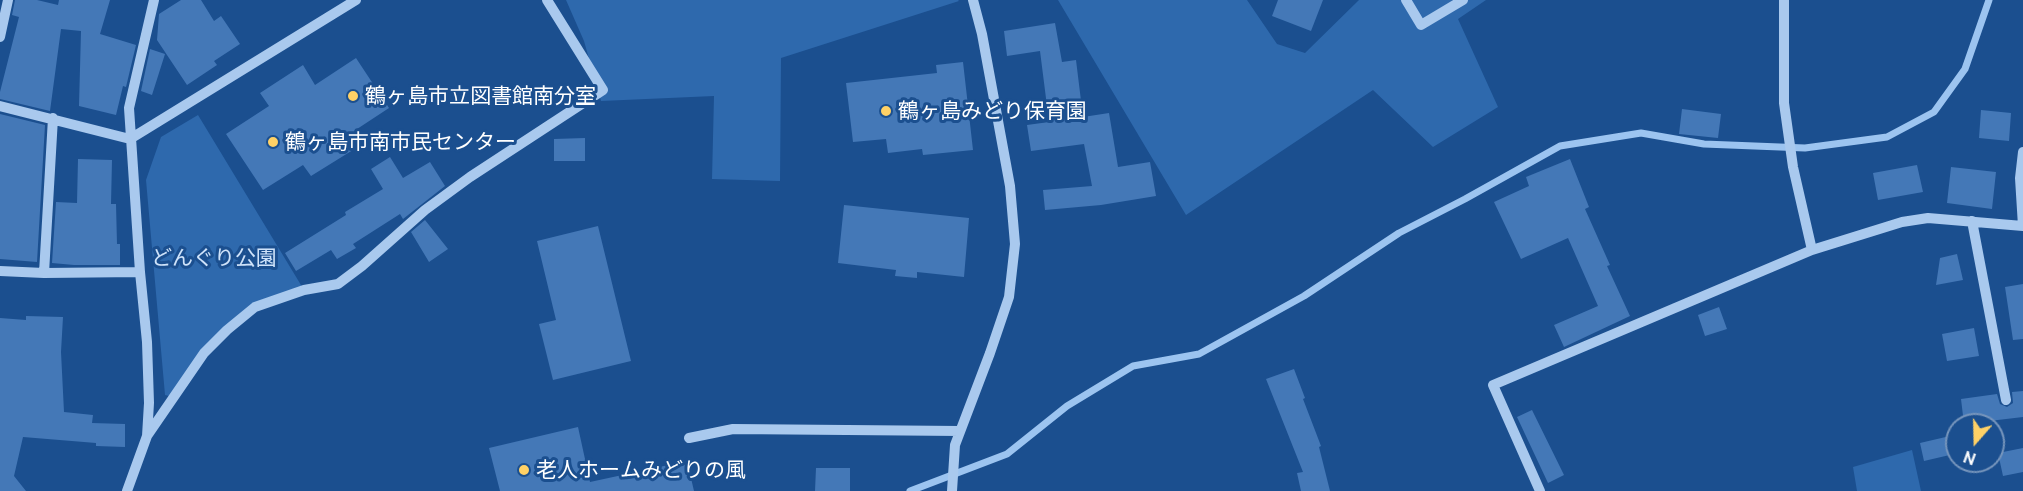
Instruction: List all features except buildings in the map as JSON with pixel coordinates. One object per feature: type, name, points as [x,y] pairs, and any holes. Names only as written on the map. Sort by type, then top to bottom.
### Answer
[{"type":"street","points":[[0,37],[8,0]]},
{"type":"street","points":[[147,436],[149,403],[147,342],[129,108],[154,0]]},
{"type":"street","points":[[127,491],[147,436],[204,353],[227,330],[255,307],[304,290],[338,284],[362,266],[425,210],[470,177],[603,90],[547,0]]},
{"type":"street","points":[[952,491],[954,445],[1009,297],[1015,244],[1010,186],[982,34],[973,0]]},
{"type":"street","points":[[1406,0],[1421,25],[1463,0]]},
{"type":"street","points":[[1784,0],[1784,103],[1793,166],[1812,249]]},
{"type":"street","points":[[0,106],[130,139],[348,2]]},
{"type":"street","points":[[44,273],[53,118]]},
{"type":"street","points":[[1540,491],[1493,385],[1812,249],[1902,222],[1928,218],[2023,226],[2020,178],[2023,152]]},
{"type":"street","points":[[1972,221],[2006,400]]},
{"type":"street","points":[[0,271],[140,272]]},
{"type":"street","points":[[690,438],[733,429],[960,431]]},
{"type":"green space","points":[[566,0],[959,1],[781,58],[780,181],[712,179],[714,96],[601,101],[584,41]]},
{"type":"green space","points":[[1058,0],[1247,0],[1277,44],[1305,53],[1359,0],[1486,0],[1458,19],[1498,107],[1433,147],[1373,90],[1186,215]]},
{"type":"green space","name":"どんぐり公園","points":[[198,115],[304,290],[255,307],[227,330],[173,397],[165,395],[146,180],[161,137]]},
{"type":"green space","points":[[1912,450],[1921,491],[1857,491],[1853,467]]},
{"type":"waterway","points":[[910,491],[1007,454],[1067,406],[1133,366],[1199,354],[1304,296],[1399,233],[1560,146],[1641,133],[1704,144],[1805,148],[1887,137],[1934,112],[1965,69],[1989,0]]},
{"type":"place","name":"鶴ヶ島市立図書館南分室","points":[[353,96]]},
{"type":"place","name":"鶴ヶ島みどり保育園","points":[[886,111]]},
{"type":"place","name":"鶴ヶ島市南市民センター","points":[[273,142]]},
{"type":"place","name":"老人ホームみどりの風","points":[[524,470]]}]
